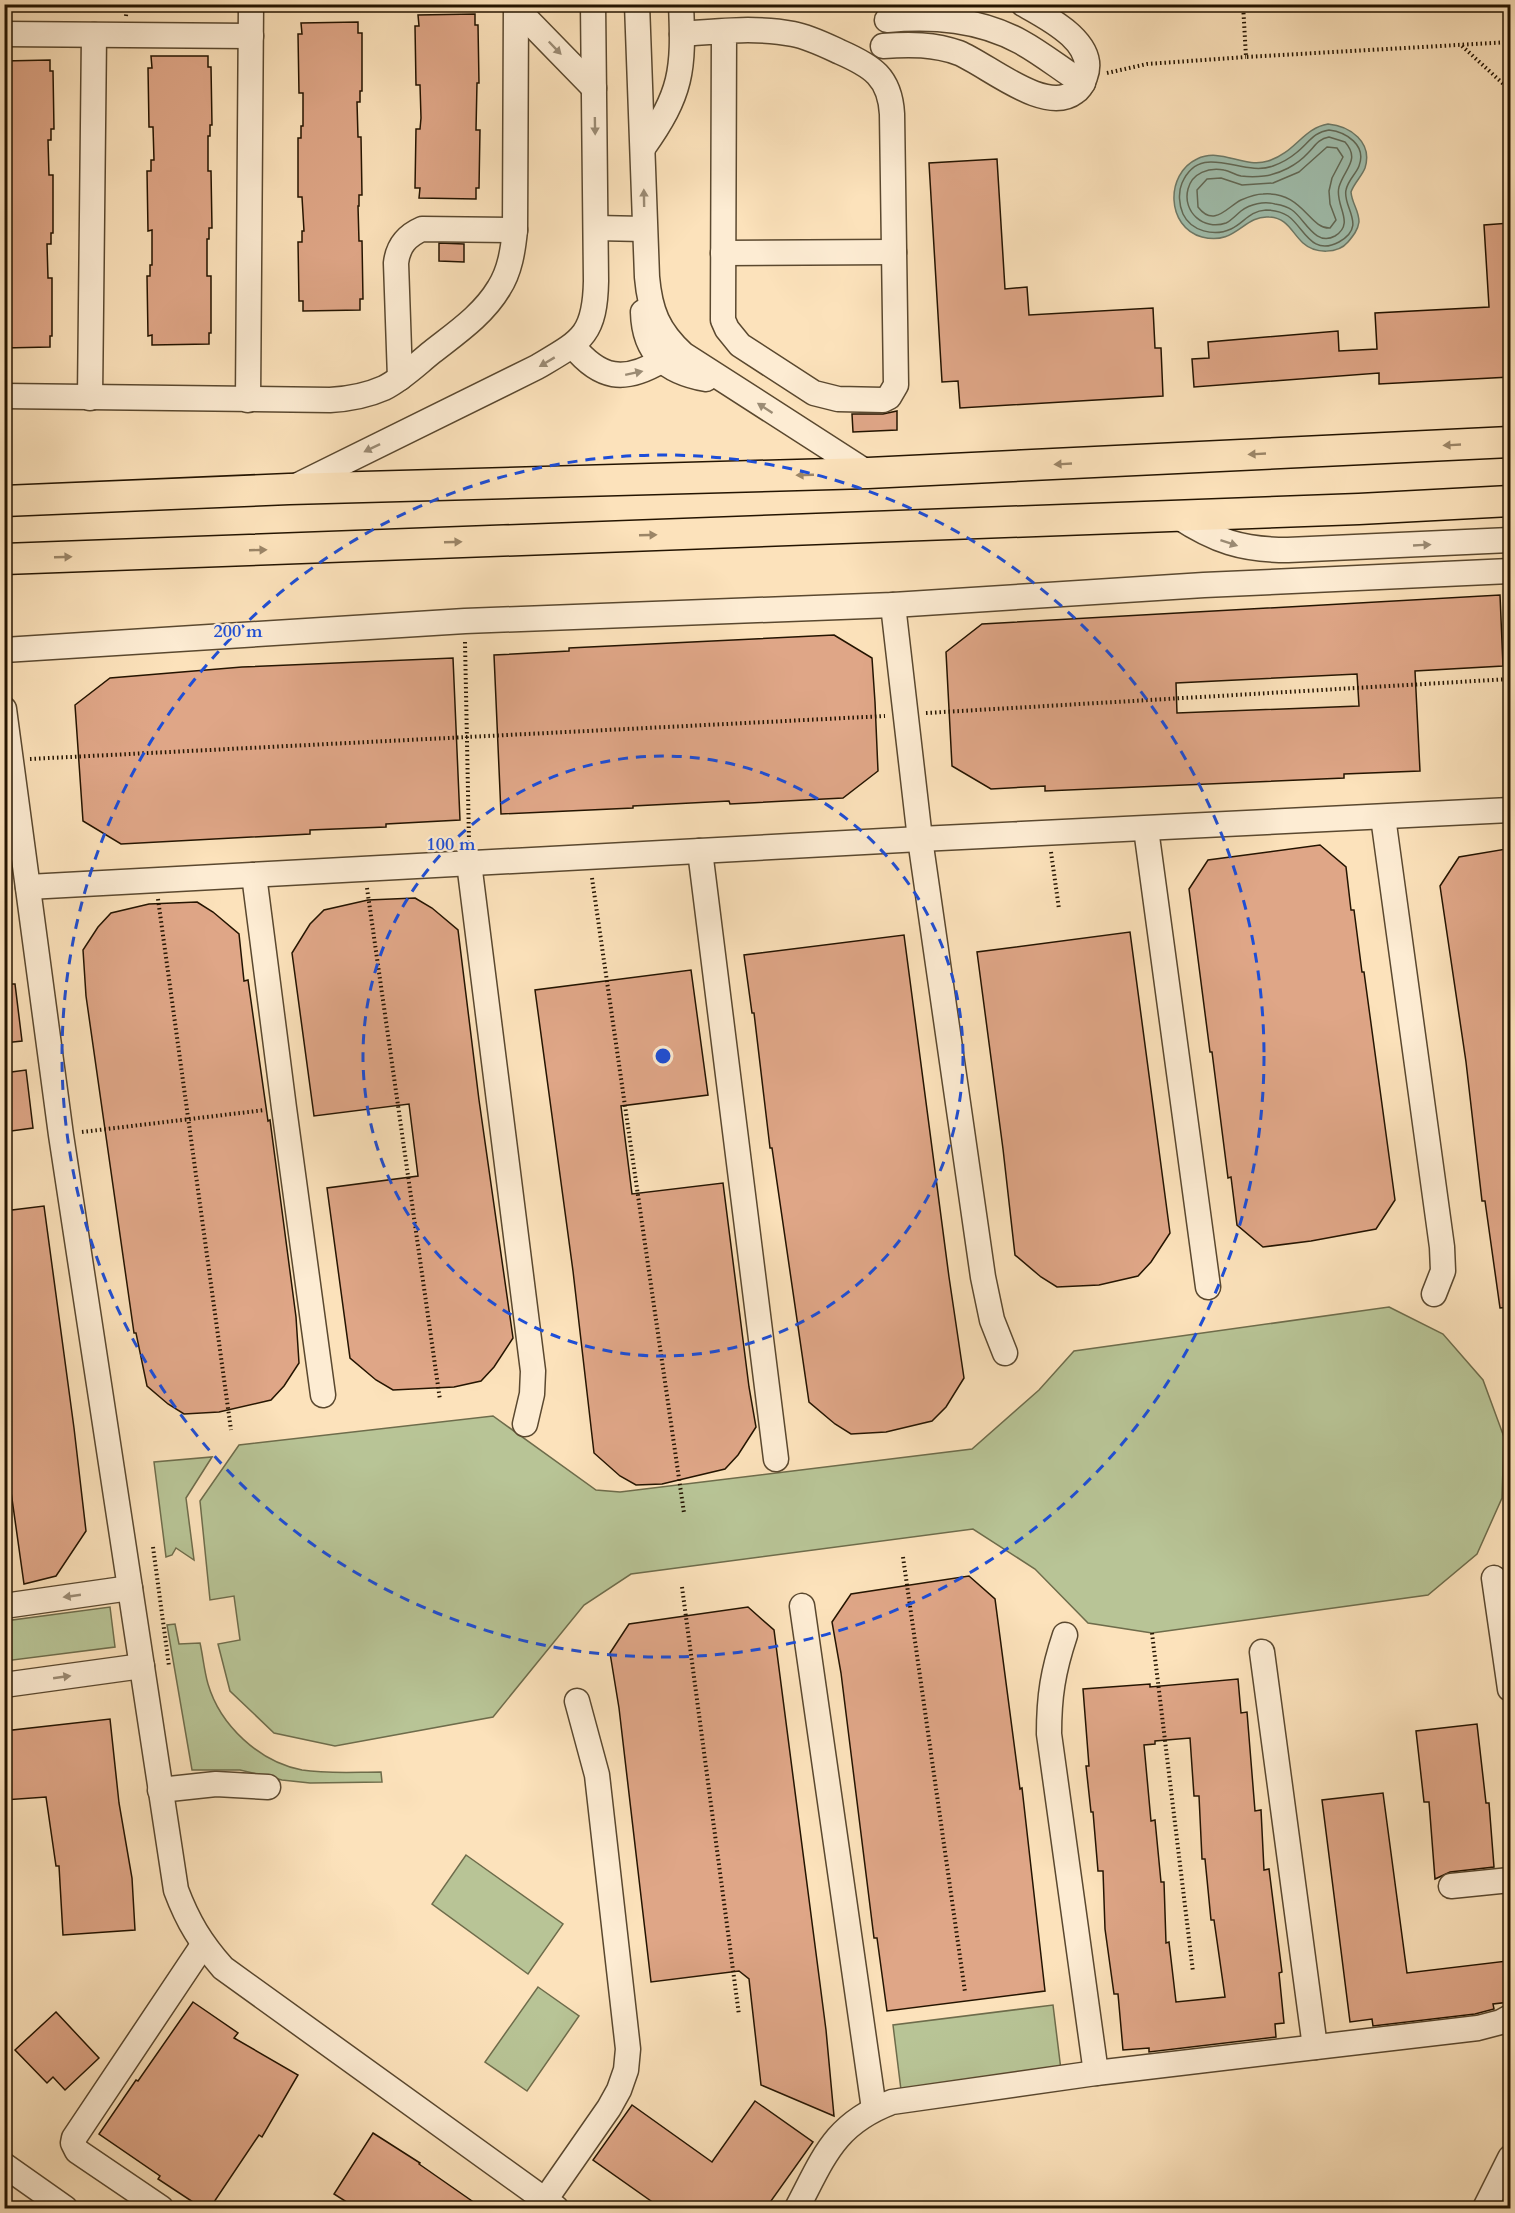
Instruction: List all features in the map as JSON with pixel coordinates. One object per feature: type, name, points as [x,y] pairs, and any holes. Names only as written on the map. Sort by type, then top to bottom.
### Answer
[{"type":"main road","points":[[4,501],[289,489],[868,473],[1510,442]]},
{"type":"main road","points":[[4,559],[1359,509],[1510,501]]},
{"type":"street","points":[[248,400],[251,4]]},
{"type":"street","points":[[289,489],[537,367],[573,346],[590,325],[596,304],[593,4]]},
{"type":"street","points":[[637,4],[647,277],[654,312],[661,331],[683,354],[868,473]]},
{"type":"street","points":[[643,148],[661,123],[675,95],[682,66],[681,4]]},
{"type":"street","points":[[883,46],[909,44],[936,46],[961,54],[1007,80],[1056,100],[1076,92],[1087,72],[1088,60],[1083,48],[1065,31],[1023,4]]},
{"type":"street","points":[[516,6],[594,88]]},
{"type":"street","points":[[4,396],[248,400],[348,399],[375,391],[400,378],[489,303],[500,287],[508,268],[515,230],[516,6]]},
{"type":"street","points":[[873,70],[883,46],[886,12],[953,20],[999,32],[1040,53],[1083,83]]},
{"type":"street","points":[[682,34],[724,32],[794,34],[861,61],[881,78],[891,101],[896,385],[889,397],[876,401],[838,399],[814,393],[740,345],[732,338],[723,320],[724,32]]},
{"type":"street","points":[[4,34],[251,36]]},
{"type":"street","points":[[90,398],[94,35]]},
{"type":"street","points":[[596,228],[644,229]]},
{"type":"street","points":[[400,378],[396,263],[403,242],[422,229],[515,230]]},
{"type":"street","points":[[723,253],[894,252]]},
{"type":"street","points":[[647,277],[643,291],[643,319],[646,334],[654,352],[661,361],[677,371],[726,383]]},
{"type":"street","points":[[573,346],[586,362],[603,372],[613,374],[623,375],[643,371],[661,361]]},
{"type":"street","points":[[1177,516],[1229,544],[1258,550],[1510,540]]},
{"type":"street","points":[[4,650],[465,621],[893,605],[1204,585],[1510,571]]},
{"type":"street","points":[[893,605],[920,839],[983,1276],[992,1320],[1005,1353]]},
{"type":"street","points":[[4,709],[61,1135],[176,1890],[187,1919],[203,1945],[223,1968],[550,2204],[619,2090],[626,2070],[628,2049],[597,1775],[577,1701]]},
{"type":"street","points":[[28,887],[1510,810]]},
{"type":"street","points":[[1383,818],[1442,1247],[1443,1271],[1434,1294]]},
{"type":"street","points":[[1146,829],[1208,1287]]},
{"type":"street","points":[[700,851],[776,1459]]},
{"type":"street","points":[[469,863],[533,1371],[532,1394],[525,1424]]},
{"type":"street","points":[[254,875],[323,1395]]},
{"type":"street","points":[[1494,1578],[1510,1689]]},
{"type":"street","points":[[4,1606],[129,1588]]},
{"type":"street","points":[[802,1606],[874,2109]]},
{"type":"street","points":[[1065,1635],[1054,1667],[1049,1700],[1049,1734],[1096,2073]]},
{"type":"street","points":[[1262,1653],[1315,2047]]},
{"type":"street","points":[[4,1686],[142,1666]]},
{"type":"street","points":[[160,1790],[216,1784],[268,1787]]},
{"type":"street","points":[[1510,1880],[1451,1892],[1510,1892]]},
{"type":"street","points":[[161,2208],[77,2151],[73,2143],[74,2138],[203,1945]]},
{"type":"street","points":[[797,2208],[829,2147],[857,2119],[892,2102],[1096,2073],[1478,2028],[1501,2022],[1510,2017]]},
{"type":"street","points":[[1485,2208],[1510,2158]]},
{"type":"street","points":[[4,2165],[65,2208]]},
{"type":"path","points":[[1243,4],[1246,57]]},
{"type":"path","points":[[1083,83],[1126,67],[1246,57],[1510,42]]},
{"type":"path","points":[[1461,45],[1510,90]]},
{"type":"path","points":[[465,621],[469,863]]},
{"type":"path","points":[[11,760],[905,715],[1510,679]]},
{"type":"path","points":[[1048,833],[1059,909]]},
{"type":"path","points":[[589,857],[684,1514]]},
{"type":"path","points":[[365,869],[440,1400]]},
{"type":"path","points":[[155,880],[231,1430]]},
{"type":"path","points":[[61,1135],[284,1108]]},
{"type":"path","points":[[153,1547],[170,1666]]},
{"type":"path","points":[[903,1557],[965,1992]]},
{"type":"path","points":[[682,1587],[739,2015]]},
{"type":"path","points":[[1152,1633],[1193,1972]]},
{"type":"green space","points":[[1389,1307],[1443,1334],[1483,1380],[1504,1437],[1502,1498],[1477,1554],[1428,1595],[1152,1633],[1088,1623],[1035,1569],[973,1529],[631,1574],[584,1605],[493,1717],[335,1746],[274,1733],[230,1691],[218,1644],[240,1640],[234,1596],[210,1600],[200,1501],[239,1445],[493,1416],[596,1490],[620,1492],[972,1449],[1039,1390],[1074,1351]]},
{"type":"green space","points":[[212,1457],[186,1498],[194,1560],[176,1548],[172,1555],[166,1557],[154,1462]]},
{"type":"green space","points":[[110,1607],[115,1647],[5,1661],[5,1621]]},
{"type":"green space","points":[[175,1624],[179,1644],[200,1643],[207,1679],[214,1699],[232,1727],[257,1750],[286,1766],[302,1770],[381,1772],[382,1782],[310,1783],[282,1780],[240,1770],[192,1770],[167,1625]]},
{"type":"green space","points":[[466,1855],[563,1924],[528,1974],[432,1904]]},
{"type":"green space","points":[[538,1987],[579,2016],[527,2091],[485,2062]]},
{"type":"green space","points":[[1053,2005],[1061,2070],[901,2090],[893,2025]]},
{"type":"water","points":[[1328,124],[1351,132],[1363,143],[1366,150],[1365,168],[1351,192],[1359,222],[1353,235],[1344,246],[1326,251],[1308,247],[1285,223],[1269,217],[1252,221],[1231,234],[1214,239],[1202,237],[1190,231],[1182,223],[1176,212],[1175,188],[1179,176],[1197,159],[1215,155],[1250,162],[1268,161],[1285,152],[1312,130]]},
{"type":"building","points":[[475,14],[475,25],[478,25],[479,83],[477,83],[476,130],[480,130],[479,188],[476,188],[476,199],[419,198],[420,188],[415,188],[416,129],[420,129],[421,118],[420,85],[416,85],[415,26],[419,26],[418,15]]},
{"type":"building","points":[[358,22],[358,33],[362,33],[362,91],[360,91],[360,102],[357,102],[358,137],[361,137],[362,195],[359,195],[358,206],[359,241],[362,241],[363,299],[360,299],[360,310],[303,311],[303,301],[299,301],[298,242],[302,242],[302,231],[304,231],[302,197],[298,197],[298,138],[301,138],[301,126],[303,126],[303,93],[299,93],[298,34],[302,34],[301,23]]},
{"type":"building","points":[[151,56],[208,56],[208,67],[211,67],[212,125],[210,125],[210,136],[208,136],[208,171],[211,171],[212,228],[209,228],[209,239],[207,239],[207,276],[211,276],[209,344],[152,345],[152,335],[148,336],[147,276],[150,276],[150,265],[152,265],[152,230],[148,231],[147,171],[151,171],[151,160],[154,160],[153,127],[149,127],[148,68],[152,68]]},
{"type":"building","points":[[50,60],[50,71],[53,71],[54,129],[51,129],[51,140],[48,140],[49,175],[53,175],[53,233],[51,233],[51,244],[47,244],[48,278],[52,278],[52,336],[50,336],[50,347],[4,348],[4,61]]},
{"type":"building","points":[[997,159],[1005,289],[1027,287],[1029,315],[1153,308],[1155,348],[1161,348],[1163,396],[960,408],[958,381],[942,382],[929,163]]},
{"type":"building","points":[[1510,223],[1510,377],[1379,384],[1379,373],[1194,387],[1192,359],[1209,358],[1208,342],[1338,331],[1339,351],[1377,349],[1375,313],[1489,307],[1484,225]]},
{"type":"building","points":[[439,243],[464,244],[464,262],[439,261]]},
{"type":"building","points":[[897,411],[897,430],[853,432],[852,414],[883,414]]},
{"type":"building","points":[[1500,595],[1503,666],[1415,671],[1420,771],[1344,774],[1344,778],[1045,791],[1045,786],[991,789],[952,766],[946,652],[982,624]],"holes":[[[1357,674],[1359,706],[1177,713],[1176,683]]]},
{"type":"building","points":[[834,635],[872,658],[875,702],[878,771],[843,798],[730,804],[729,801],[501,814],[494,655],[569,651],[569,648]]},
{"type":"building","points":[[453,658],[460,820],[386,824],[386,827],[310,830],[310,834],[121,844],[83,821],[75,705],[110,678],[242,667]]},
{"type":"building","points":[[1320,845],[1346,867],[1351,910],[1354,910],[1362,972],[1364,972],[1395,1200],[1376,1229],[1263,1247],[1237,1225],[1231,1177],[1228,1178],[1212,1052],[1210,1052],[1189,889],[1208,860]]},
{"type":"building","points":[[1506,849],[1510,878],[1510,1307],[1500,1308],[1485,1201],[1482,1201],[1466,1062],[1440,886],[1459,857]]},
{"type":"building","points":[[415,898],[432,908],[458,930],[479,1100],[513,1338],[494,1367],[481,1381],[454,1387],[393,1390],[376,1380],[350,1358],[327,1188],[418,1176],[409,1104],[314,1116],[292,953],[310,924],[324,910],[368,900]]},
{"type":"building","points":[[197,902],[239,934],[244,981],[248,980],[268,1121],[270,1120],[296,1317],[299,1363],[284,1386],[271,1400],[219,1412],[184,1414],[147,1386],[136,1333],[134,1333],[86,996],[83,950],[98,927],[111,913],[149,904]]},
{"type":"building","points":[[1130,932],[1170,1233],[1151,1262],[1138,1276],[1099,1285],[1057,1287],[1015,1255],[977,952]]},
{"type":"building","points":[[904,935],[964,1378],[946,1407],[932,1421],[886,1432],[851,1434],[809,1402],[772,1148],[770,1148],[754,1013],[752,1013],[744,955]]},
{"type":"building","points":[[691,970],[708,1095],[621,1106],[632,1194],[723,1183],[756,1427],[738,1455],[725,1469],[662,1484],[636,1485],[620,1476],[594,1453],[573,1271],[535,990]]},
{"type":"building","points":[[4,984],[15,984],[22,1041],[4,1043]]},
{"type":"building","points":[[26,1070],[33,1128],[4,1132],[4,1073]]},
{"type":"building","points":[[44,1206],[86,1531],[56,1576],[24,1584],[4,1442],[4,1211]]},
{"type":"building","points":[[969,1576],[995,1599],[1020,1789],[1022,1788],[1045,1991],[887,2011],[877,1938],[874,1938],[841,1673],[832,1622],[851,1594]]},
{"type":"building","points":[[748,1607],[774,1630],[826,2030],[834,2116],[761,2085],[749,1979],[739,1971],[651,1982],[619,1708],[610,1653],[629,1624]]},
{"type":"building","points":[[1238,1679],[1241,1713],[1247,1712],[1255,1811],[1261,1810],[1264,1870],[1269,1869],[1282,1972],[1279,1973],[1284,2023],[1275,2024],[1276,2037],[1149,2052],[1149,2048],[1123,2050],[1118,1994],[1114,1994],[1105,1929],[1103,1871],[1098,1871],[1093,1812],[1091,1812],[1086,1766],[1089,1766],[1083,1689],[1150,1684],[1150,1687]],"holes":[[[1190,1738],[1194,1796],[1199,1796],[1202,1859],[1205,1859],[1211,1920],[1214,1920],[1225,1997],[1176,2002],[1169,1942],[1166,1943],[1164,1882],[1161,1882],[1155,1820],[1151,1821],[1144,1745],[1155,1744],[1155,1741]]]},
{"type":"building","points":[[110,1719],[119,1803],[132,1878],[135,1930],[63,1935],[59,1866],[56,1866],[46,1797],[4,1800],[4,1731]]},
{"type":"building","points":[[1477,1724],[1486,1803],[1489,1803],[1494,1867],[1450,1872],[1435,1879],[1429,1802],[1424,1802],[1416,1731]]},
{"type":"building","points":[[1383,1793],[1407,1973],[1507,1961],[1510,2002],[1493,2004],[1494,2009],[1475,2014],[1373,2026],[1372,2019],[1350,2022],[1322,1800]]},
{"type":"building","points":[[193,2002],[238,2033],[234,2038],[298,2075],[262,2137],[259,2135],[210,2208],[202,2208],[158,2179],[160,2176],[99,2134]]},
{"type":"building","points":[[56,2012],[99,2058],[65,2090],[53,2077],[47,2083],[15,2050]]},
{"type":"building","points":[[755,2101],[813,2142],[766,2208],[661,2208],[593,2160],[632,2105],[712,2162]]},
{"type":"building","points":[[373,2133],[420,2163],[482,2208],[356,2208],[334,2194]]}]
